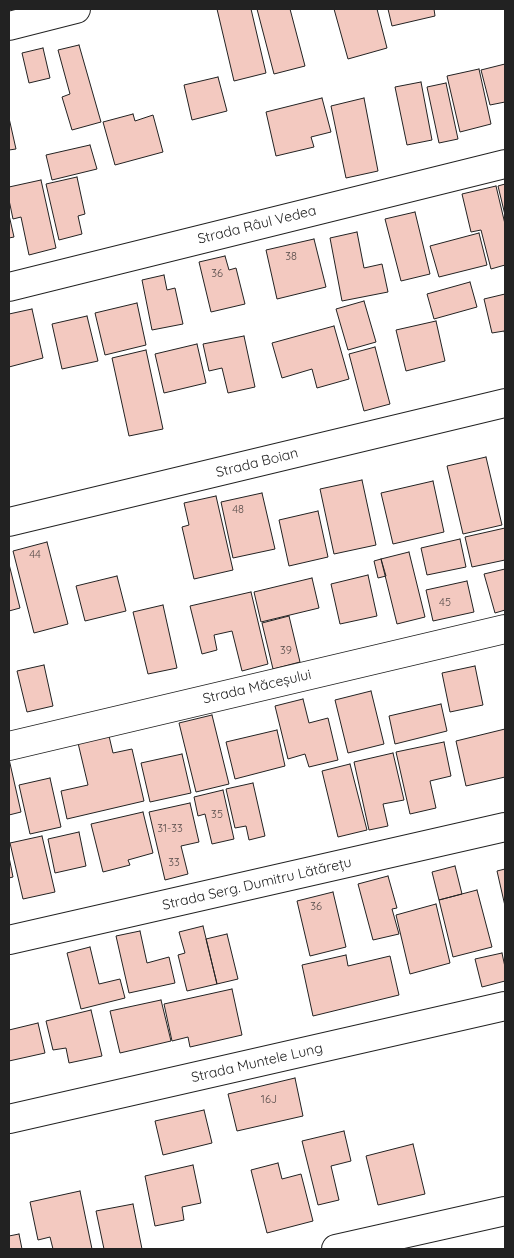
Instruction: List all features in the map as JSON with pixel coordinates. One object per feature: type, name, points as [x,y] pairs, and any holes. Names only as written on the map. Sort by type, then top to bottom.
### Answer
[{"type":"street","points":[[9,26],[76,9]]},
{"type":"street","name":"Strada Râul Vedea","points":[[9,287],[505,164]]},
{"type":"street","name":"Strada Boian","points":[[9,522],[505,403]]},
{"type":"street","name":"Strada Măceșului","points":[[9,746],[505,629]]},
{"type":"street","name":"Strada Serg. Dumitru Lătărețu","points":[[9,940],[505,828]]},
{"type":"street","name":"Strada Muntele Lung","points":[[9,1119],[505,1006]]},
{"type":"street","points":[[336,1249],[505,1211]]},
{"type":"building","points":[[217,9],[251,9],[266,73],[234,81]]},
{"type":"building","points":[[257,9],[290,9],[305,66],[274,74]]},
{"type":"building","points":[[334,9],[377,9],[387,48],[348,59]]},
{"type":"building","points":[[388,9],[434,9],[435,16],[392,26]]},
{"type":"building","points":[[79,45],[101,122],[72,130],[62,97],[70,94],[58,50]]},
{"type":"building","points":[[43,48],[50,78],[29,83],[22,53]]},
{"type":"building","points":[[505,64],[505,102],[490,105],[481,70]]},
{"type":"building","points":[[479,69],[491,124],[460,132],[447,76]]},
{"type":"building","points":[[218,77],[227,111],[192,120],[184,85]]},
{"type":"building","points":[[421,82],[432,140],[407,145],[395,87]]},
{"type":"building","points":[[446,83],[458,139],[439,143],[427,87]]},
{"type":"building","points":[[322,98],[331,132],[311,137],[314,147],[276,156],[266,112]]},
{"type":"building","points":[[364,98],[378,171],[346,178],[331,106]]},
{"type":"building","points":[[133,114],[135,121],[153,115],[163,152],[115,165],[103,122]]},
{"type":"building","points":[[9,118],[16,149],[9,150]]},
{"type":"building","points":[[90,145],[97,169],[52,180],[46,155]]},
{"type":"building","points":[[77,177],[85,214],[78,216],[82,234],[59,240],[46,184]]},
{"type":"building","points":[[41,180],[56,248],[29,255],[21,217],[13,219],[9,200],[9,187]]},
{"type":"building","points":[[505,184],[505,215],[498,186]]},
{"type":"building","points":[[496,186],[505,224],[505,265],[491,269],[481,230],[471,232],[462,194]]},
{"type":"building","points":[[415,212],[430,274],[401,281],[385,219]]},
{"type":"building","points":[[9,215],[14,237],[9,238]]},
{"type":"building","points":[[357,232],[364,268],[382,264],[388,292],[342,301],[330,238]]},
{"type":"building","points":[[479,233],[487,265],[439,277],[430,246]]},
{"type":"building","points":[[314,239],[326,287],[277,299],[266,250]]},
{"type":"building","points":[[225,256],[229,270],[236,268],[245,304],[211,312],[199,262]]},
{"type":"building","points":[[164,275],[167,290],[175,288],[183,324],[152,330],[142,280]]},
{"type":"building","points":[[470,282],[477,307],[434,319],[427,294]]},
{"type":"building","points":[[505,294],[505,335],[504,331],[492,333],[484,299]]},
{"type":"building","points":[[364,301],[376,342],[348,350],[336,309]]},
{"type":"building","points":[[137,303],[146,345],[105,355],[95,313]]},
{"type":"building","points":[[32,309],[43,358],[9,367],[9,314]]},
{"type":"building","points":[[87,316],[98,361],[62,369],[52,324]]},
{"type":"building","points":[[436,321],[445,361],[406,371],[396,330]]},
{"type":"building","points":[[334,326],[349,379],[317,388],[312,369],[282,378],[272,343]]},
{"type":"building","points":[[244,336],[255,387],[228,393],[222,368],[209,371],[203,344]]},
{"type":"building","points":[[197,344],[206,383],[164,393],[155,354]]},
{"type":"building","points":[[375,347],[390,404],[364,411],[349,354]]},
{"type":"building","points":[[146,350],[163,429],[129,436],[112,358]]},
{"type":"building","points":[[486,457],[502,525],[463,534],[447,466]]},
{"type":"building","points":[[362,480],[376,545],[334,554],[320,489]]},
{"type":"building","points":[[433,481],[444,532],[393,544],[381,493]]},
{"type":"building","points":[[262,493],[275,549],[233,558],[221,502]]},
{"type":"building","points":[[216,496],[233,570],[194,579],[182,527],[189,525],[184,503]]},
{"type":"building","points":[[318,511],[328,557],[289,566],[279,520]]},
{"type":"building","points":[[505,528],[505,560],[472,567],[465,537]]},
{"type":"building","points":[[460,539],[466,567],[427,575],[421,548]]},
{"type":"building","points":[[47,542],[68,624],[34,633],[13,551]]},
{"type":"building","points":[[409,552],[425,617],[397,624],[381,559]]},
{"type":"building","points":[[381,559],[386,576],[378,578],[374,561]]},
{"type":"building","points":[[9,564],[20,608],[9,611]]},
{"type":"building","points":[[505,569],[505,610],[495,613],[484,574]]},
{"type":"building","points":[[368,575],[377,616],[340,624],[331,584]]},
{"type":"building","points":[[117,576],[126,611],[85,621],[76,586]]},
{"type":"building","points":[[312,578],[319,608],[261,622],[254,592]]},
{"type":"building","points":[[467,581],[474,612],[433,621],[426,590]]},
{"type":"building","points":[[251,592],[268,664],[242,671],[232,631],[214,635],[217,650],[202,654],[190,606]]},
{"type":"building","points":[[163,605],[177,668],[148,674],[133,612]]},
{"type":"building","points":[[289,616],[300,662],[273,669],[262,623]]},
{"type":"building","points":[[44,665],[53,706],[27,712],[17,671]]},
{"type":"building","points":[[475,666],[483,705],[450,712],[442,673]]},
{"type":"building","points":[[371,691],[384,744],[348,753],[335,700]]},
{"type":"building","points":[[303,699],[309,723],[328,718],[338,760],[309,767],[305,754],[288,759],[275,706]]},
{"type":"building","points":[[441,704],[447,731],[395,744],[389,716]]},
{"type":"building","points":[[212,715],[229,784],[196,792],[179,723]]},
{"type":"building","points":[[505,729],[505,777],[466,786],[456,741]]},
{"type":"building","points":[[277,730],[285,766],[235,779],[226,742]]},
{"type":"building","points":[[109,736],[113,753],[132,749],[144,801],[67,819],[61,791],[88,785],[78,743]]},
{"type":"building","points":[[444,742],[451,776],[430,781],[436,808],[410,814],[396,752]]},
{"type":"building","points":[[393,753],[404,800],[383,804],[388,826],[369,830],[354,762]]},
{"type":"building","points":[[182,754],[191,793],[150,802],[141,763]]},
{"type":"building","points":[[9,759],[21,812],[9,815]]},
{"type":"building","points":[[350,764],[367,830],[338,837],[322,771]]},
{"type":"building","points":[[50,778],[61,827],[30,834],[19,785]]},
{"type":"building","points":[[253,783],[265,836],[249,840],[246,826],[235,828],[226,789]]},
{"type":"building","points":[[223,790],[234,839],[212,844],[205,814],[198,816],[194,797]]},
{"type":"building","points":[[190,803],[199,842],[181,846],[188,874],[165,880],[149,812]]},
{"type":"building","points":[[143,812],[153,853],[128,860],[130,865],[103,872],[91,824]]},
{"type":"building","points":[[79,832],[86,866],[55,873],[48,839]]},
{"type":"building","points":[[42,836],[55,892],[23,899],[10,843]]},
{"type":"building","points":[[9,857],[13,877],[9,878]]},
{"type":"building","points":[[455,866],[462,894],[439,900],[432,872]]},
{"type":"building","points":[[505,869],[505,906],[497,871]]},
{"type":"building","points":[[388,876],[397,908],[392,909],[399,934],[373,940],[358,884]]},
{"type":"building","points":[[477,890],[492,947],[453,957],[439,900]]},
{"type":"building","points":[[333,892],[346,947],[310,956],[297,901]]},
{"type":"building","points":[[436,904],[450,963],[410,974],[396,915]]},
{"type":"building","points":[[203,926],[217,984],[187,991],[178,955],[185,953],[179,932]]},
{"type":"building","points":[[140,931],[147,963],[169,957],[175,983],[129,993],[116,936]]},
{"type":"building","points":[[227,934],[238,979],[217,984],[206,939]]},
{"type":"building","points":[[90,947],[99,984],[120,979],[125,998],[81,1009],[67,953]]},
{"type":"building","points":[[502,953],[505,981],[482,987],[475,959]]},
{"type":"building","points":[[346,955],[348,966],[390,956],[399,995],[313,1016],[302,965]]},
{"type":"building","points":[[232,989],[242,1035],[190,1047],[188,1037],[172,1041],[164,1004]]},
{"type":"building","points":[[161,1000],[171,1041],[120,1053],[110,1011]]},
{"type":"building","points":[[91,1010],[102,1056],[69,1063],[66,1048],[53,1050],[46,1021]]},
{"type":"building","points":[[38,1023],[45,1053],[9,1061],[9,1030]]},
{"type":"building","points":[[295,1078],[303,1116],[237,1131],[228,1094]]},
{"type":"building","points":[[204,1110],[212,1143],[163,1155],[155,1121]]},
{"type":"building","points":[[344,1131],[351,1161],[331,1166],[339,1200],[318,1205],[302,1141]]},
{"type":"building","points":[[413,1144],[425,1194],[378,1205],[366,1156]]},
{"type":"building","points":[[278,1163],[282,1179],[301,1174],[313,1221],[267,1233],[251,1170]]},
{"type":"building","points":[[193,1165],[201,1203],[182,1207],[184,1220],[155,1226],[145,1176]]},
{"type":"building","points":[[80,1191],[92,1249],[53,1249],[50,1237],[38,1240],[30,1202]]},
{"type":"building","points":[[133,1204],[142,1249],[104,1249],[96,1211]]},
{"type":"building","points":[[19,1234],[22,1249],[9,1249],[9,1236]]}]
